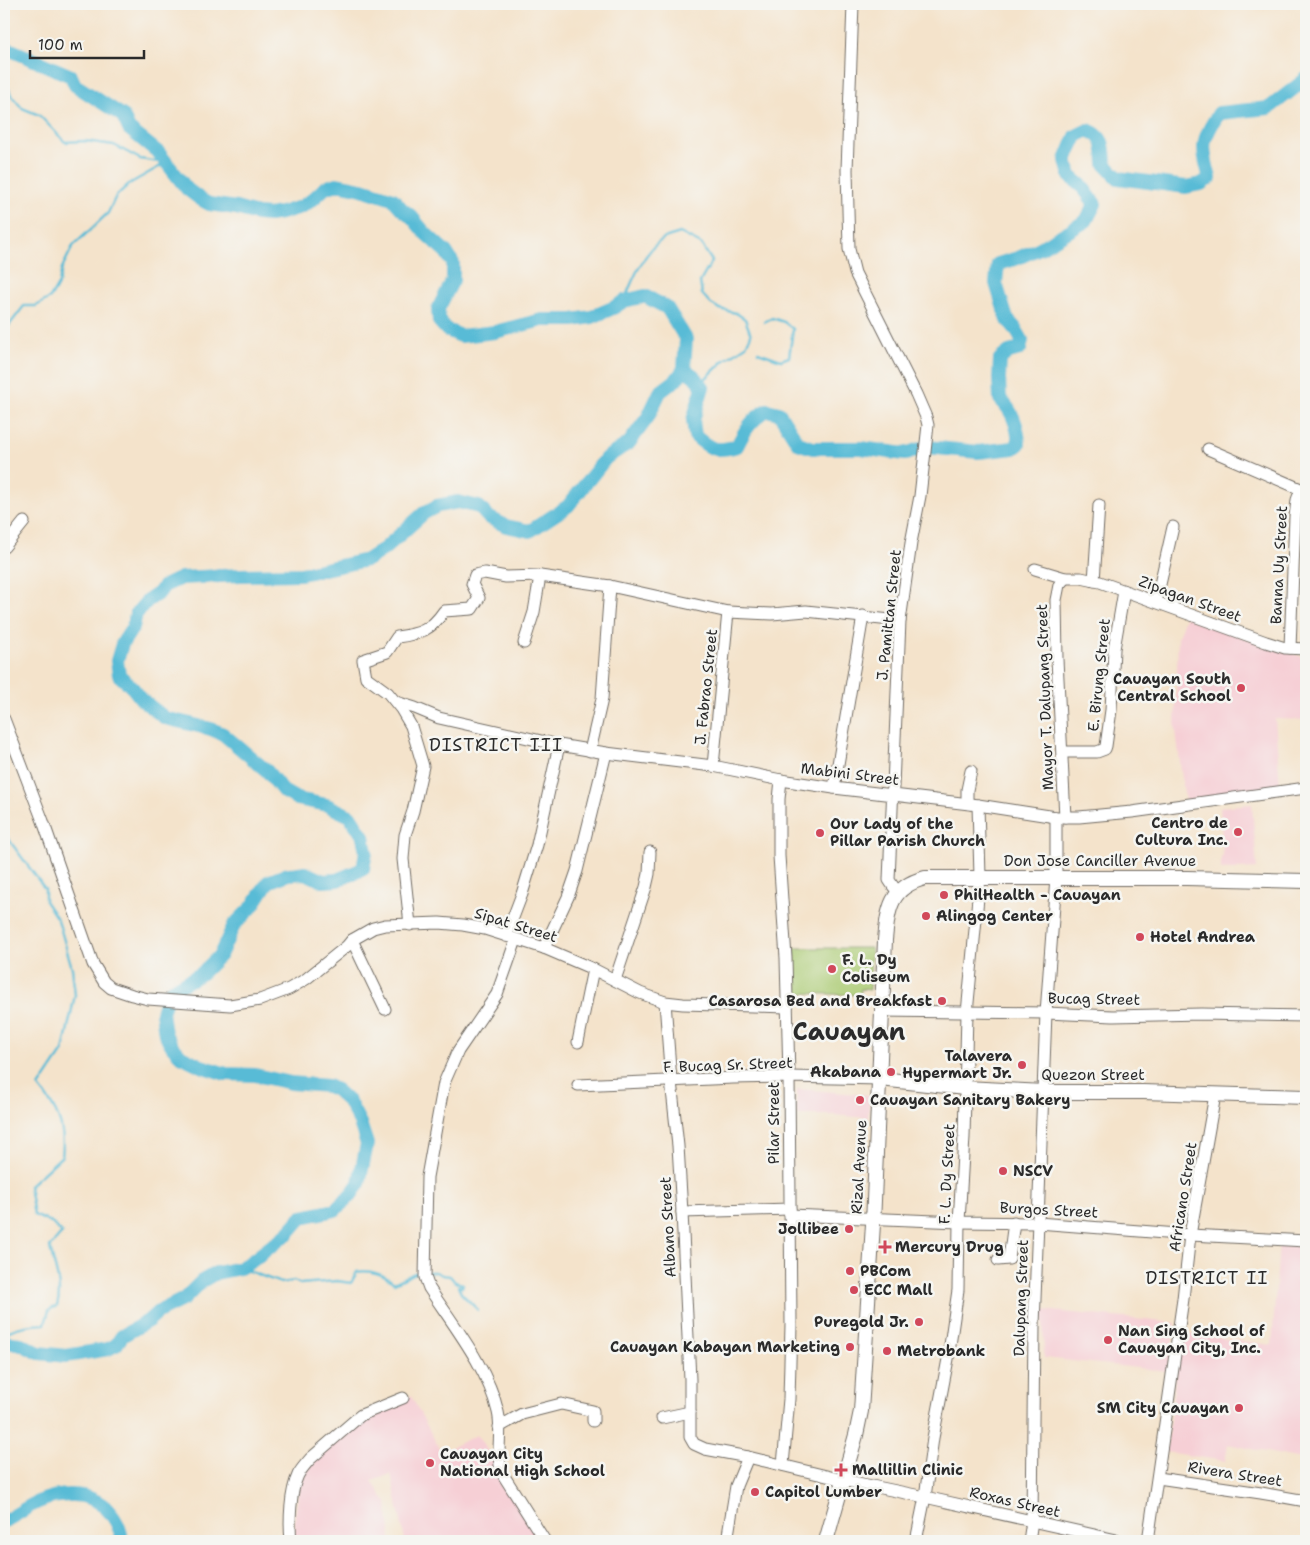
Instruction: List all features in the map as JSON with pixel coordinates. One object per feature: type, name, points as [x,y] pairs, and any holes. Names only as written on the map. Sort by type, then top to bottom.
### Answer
[{"type":"main road","name":"Don Jose Canciller Avenue","points":[[898,892],[910,883],[925,878],[1187,878],[1306,881]]},
{"type":"main road","name":"Rizal Avenue","points":[[826,1541],[861,1411],[873,1218],[887,917],[891,902],[898,892]]},
{"type":"main road","name":"Quezon Street","points":[[880,1079],[965,1088],[1044,1092],[1143,1092],[1306,1098]]},
{"type":"street","name":"J. Pamittan Street","points":[[853,4],[846,170],[849,249],[854,273],[926,416],[928,425],[900,621],[892,795]]},
{"type":"street","points":[[1208,449],[1305,490]]},
{"type":"street","name":"Banna Uy Street","points":[[1290,648],[1295,517],[1298,496],[1305,490]]},
{"type":"street","points":[[1094,581],[1099,505]]},
{"type":"street","points":[[4,547],[24,522]]},
{"type":"street","points":[[1156,602],[1172,527]]},
{"type":"street","name":"Zipagan Street","points":[[1035,569],[1064,578],[1081,578],[1094,581],[1266,642],[1290,648],[1306,649]]},
{"type":"street","points":[[410,924],[402,860],[405,835],[413,811],[423,766],[411,726],[388,693],[366,677],[363,660],[387,652],[397,637],[416,634],[436,622],[444,611],[472,608],[480,598],[472,584],[475,576],[485,573],[506,577],[540,576],[610,586],[728,612],[772,614],[806,611],[900,621]]},
{"type":"street","points":[[524,643],[534,612],[540,576]]},
{"type":"street","name":"Mayor T. Dalupang Street","points":[[1061,817],[1062,752],[1056,600],[1059,585],[1064,578]]},
{"type":"street","points":[[590,751],[602,699],[610,586]]},
{"type":"street","name":"E. Birung Street","points":[[1062,752],[1097,752],[1105,749],[1112,710],[1114,649],[1124,591]]},
{"type":"street","name":"J. Fabrao Street","points":[[713,766],[728,612]]},
{"type":"street","points":[[834,788],[863,616]]},
{"type":"street","name":"Mabini Street","points":[[396,702],[439,718],[590,751],[713,766],[781,780],[834,788],[973,804],[1061,817],[1132,812],[1306,788]]},
{"type":"street","name":"Sipat Street","points":[[4,719],[43,820],[97,972],[111,988],[148,999],[230,1006],[260,1000],[289,990],[306,979],[352,940],[373,928],[396,924],[439,923],[464,925],[544,948],[593,969],[640,993],[665,1002],[787,1007]]},
{"type":"street","points":[[545,1541],[532,1524],[502,1473],[498,1450],[499,1413],[488,1380],[429,1288],[425,1277],[425,1268],[427,1177],[444,1083],[458,1051],[497,994],[522,894],[535,851],[558,745]]},
{"type":"street","points":[[544,948],[578,871],[606,753]]},
{"type":"street","name":"F. L. Dy Street","points":[[916,1541],[925,1497],[958,1290],[967,1013],[980,877],[973,804],[967,790],[971,771]]},
{"type":"street","name":"Pilar Street","points":[[781,780],[779,798],[779,856],[786,958],[790,1212],[790,1399],[783,1465]]},
{"type":"street","points":[[892,795],[890,880],[898,892]]},
{"type":"street","name":"Dalupang Street","points":[[1029,1541],[1032,1521],[1034,1325],[1046,1012],[1061,817]]},
{"type":"street","points":[[615,980],[646,887],[649,874],[650,852]]},
{"type":"street","points":[[352,940],[385,1009]]},
{"type":"street","points":[[578,1042],[593,969]]},
{"type":"street","name":"Albano Street","points":[[665,1002],[682,1212],[690,1437],[694,1444],[699,1447]]},
{"type":"street","name":"Bucag Street","points":[[882,1010],[967,1013],[1046,1012],[1113,1016],[1201,1014],[1306,1016]]},
{"type":"street","name":"F. Bucag Sr. Street","points":[[578,1085],[789,1077],[880,1079]]},
{"type":"street","name":"Africano Street","points":[[1148,1541],[1183,1299],[1190,1235],[1216,1095]]},
{"type":"street","name":"Burgos Street","points":[[682,1212],[790,1212],[959,1222],[1038,1223],[1190,1235],[1306,1241]]},
{"type":"street","points":[[998,1260],[1009,1259],[1014,1222]]},
{"type":"street","points":[[291,1541],[291,1509],[296,1483],[299,1474],[310,1459],[361,1415],[403,1398]]},
{"type":"street","points":[[499,1427],[522,1414],[561,1404],[592,1411],[593,1421]]},
{"type":"street","points":[[662,1418],[690,1412]]},
{"type":"street","name":"Roxas Street","points":[[699,1447],[1121,1541]]},
{"type":"street","points":[[727,1541],[736,1486],[748,1457]]},
{"type":"street","name":"Rivera Street","points":[[1158,1478],[1260,1493],[1306,1502]]},
{"type":"shaded area","name":"Cauayan South Central School","points":[[1185,617],[1306,658],[1306,720],[1275,719],[1280,786],[1185,801],[1175,724],[1178,637]]},
{"type":"shaded area","name":"Centro de Cultura Inc.","points":[[1252,804],[1257,868],[1221,870],[1221,857],[1223,856],[1220,807]]},
{"type":"shaded area","points":[[797,1089],[870,1095],[868,1118],[835,1115],[797,1115]]},
{"type":"shaded area","name":"SM City Cauayan","points":[[1279,1243],[1306,1243],[1306,1460],[1228,1444],[1225,1461],[1166,1452],[1181,1333],[1272,1345]]},
{"type":"shaded area","name":"Nan Sing School of Cauayan City, Inc.","points":[[1043,1310],[1176,1323],[1167,1371],[1044,1358]]},
{"type":"shaded area","name":"Cauayan City National High School","points":[[411,1396],[441,1452],[477,1435],[549,1541],[405,1541],[391,1474],[372,1481],[387,1503],[391,1541],[295,1541],[295,1515],[300,1486],[304,1476],[316,1460],[362,1416]]},
{"type":"green space","name":"F. L. Dy Coliseum","points":[[795,948],[871,948],[870,990],[861,989],[860,995],[794,993]]},
{"type":"waterway","points":[[4,47],[71,76],[75,85],[123,116],[129,129],[159,153],[187,189],[209,204],[269,215],[301,207],[325,188],[337,184],[362,189],[393,199],[446,252],[453,263],[453,280],[438,309],[439,321],[447,330],[461,336],[495,332],[542,320],[573,320],[592,317],[624,301],[645,296],[667,308],[686,339],[684,369],[676,380],[660,392],[648,417],[629,443],[606,458],[568,506],[530,531],[506,526],[488,517],[479,507],[458,502],[437,506],[424,513],[384,549],[367,560],[301,574],[181,578],[164,586],[136,614],[133,627],[122,644],[117,661],[119,675],[142,700],[165,718],[211,729],[223,734],[267,771],[283,791],[297,799],[327,805],[350,816],[363,836],[366,852],[363,869],[337,880],[323,881],[305,873],[288,874],[268,882],[252,907],[234,925],[220,955],[202,973],[169,992],[162,1012],[165,1034],[181,1056],[201,1066],[226,1074],[255,1075],[291,1083],[328,1086],[336,1090],[349,1102],[360,1123],[367,1144],[359,1183],[351,1195],[335,1210],[302,1217],[287,1234],[252,1261],[240,1268],[216,1273],[202,1281],[184,1299],[158,1312],[148,1321],[122,1336],[116,1345],[108,1349],[66,1356],[39,1353],[21,1344],[4,1342]]},
{"type":"waterway","points":[[4,78],[11,95],[22,108],[39,115],[65,142],[85,141],[114,145],[140,159],[165,163]]},
{"type":"waterway","points":[[684,369],[694,376],[703,387],[693,420],[695,436],[714,449],[737,446],[749,426],[767,410],[779,413],[798,443],[813,448],[861,448],[905,454],[927,447],[978,452],[1014,448],[1019,444],[1016,425],[1008,409],[1000,399],[1000,359],[1009,352],[1020,349],[1022,340],[1007,319],[996,283],[998,264],[1018,258],[1040,248],[1086,221],[1095,204],[1082,186],[1070,176],[1066,160],[1076,136],[1088,130],[1098,136],[1104,148],[1105,164],[1118,178],[1186,187],[1201,184],[1210,178],[1204,144],[1209,130],[1219,113],[1269,108],[1306,79]]},
{"type":"waterway","points":[[4,332],[24,306],[36,306],[50,298],[59,283],[62,268],[73,246],[108,213],[116,196],[129,184],[166,163]]},
{"type":"waterway","points":[[624,301],[645,257],[658,243],[667,237],[680,233],[701,244],[712,261],[700,282],[702,294],[711,304],[720,309],[736,313],[745,319],[751,335],[746,346],[725,360],[705,379],[703,387]]},
{"type":"waterway","points":[[758,352],[781,360],[789,357],[793,329],[784,322],[772,318],[764,322]]},
{"type":"waterway","points":[[4,833],[45,889],[45,901],[58,920],[72,968],[75,995],[63,1051],[39,1087],[51,1103],[59,1119],[63,1136],[62,1156],[29,1186],[34,1215],[52,1223],[62,1233],[50,1247],[57,1276],[59,1298],[57,1306],[49,1310],[45,1324],[29,1325],[4,1334]]},
{"type":"waterway","points":[[240,1268],[281,1283],[294,1281],[300,1284],[337,1281],[351,1283],[357,1272],[362,1271],[377,1273],[394,1283],[415,1273],[422,1273]]},
{"type":"waterway","points":[[427,1272],[436,1272],[450,1276],[455,1282],[463,1284],[462,1287],[458,1286],[461,1293],[478,1310]]},
{"type":"waterway","points":[[4,1521],[46,1499],[64,1495],[82,1496],[98,1502],[109,1511],[119,1527],[122,1541]]},
{"type":"place","name":"Cauayan South Central School","points":[[1241,688]]},
{"type":"place","name":"Centro de Cultura Inc.","points":[[1238,832]]},
{"type":"place","name":"Our Lady of the Pillar Parish Church","points":[[820,833]]},
{"type":"place","name":"PhilHealth - Cauayan","points":[[944,895]]},
{"type":"place","name":"Alingog Center","points":[[926,916]]},
{"type":"place","name":"Hotel Andrea","points":[[1140,937]]},
{"type":"place","name":"F. L. Dy Coliseum","points":[[832,969]]},
{"type":"place","name":"Casarosa Bed and Breakfast","points":[[942,1001]]},
{"type":"place","name":"Talavera Hypermart Jr.","points":[[1022,1065]]},
{"type":"place","name":"Akabana","points":[[891,1072]]},
{"type":"place","name":"Cauayan Sanitary Bakery","points":[[860,1100]]},
{"type":"place","name":"NSCV","points":[[1003,1171]]},
{"type":"place","name":"Jollibee","points":[[849,1229]]},
{"type":"place","name":"Mercury Drug","points":[[885,1247]]},
{"type":"place","name":"PBCom","points":[[850,1271]]},
{"type":"place","name":"ECC Mall","points":[[854,1290]]},
{"type":"place","name":"Puregold Jr.","points":[[919,1322]]},
{"type":"place","name":"Nan Sing School of Cauayan City, Inc.","points":[[1108,1340]]},
{"type":"place","name":"Cauayan Kabayan Marketing","points":[[850,1347]]},
{"type":"place","name":"Metrobank","points":[[887,1351]]},
{"type":"place","name":"SM City Cauayan","points":[[1239,1408]]},
{"type":"place","name":"Cauayan City National High School","points":[[430,1463]]},
{"type":"place","name":"Mallillin Clinic","points":[[841,1470]]},
{"type":"place","name":"Capitol Lumber","points":[[755,1492]]},
{"type":"district","name":"DISTRICT III","points":[[496,745]]},
{"type":"district","name":"Cauayan","points":[[849,1031]]},
{"type":"district","name":"DISTRICT II","points":[[1207,1278]]}]
